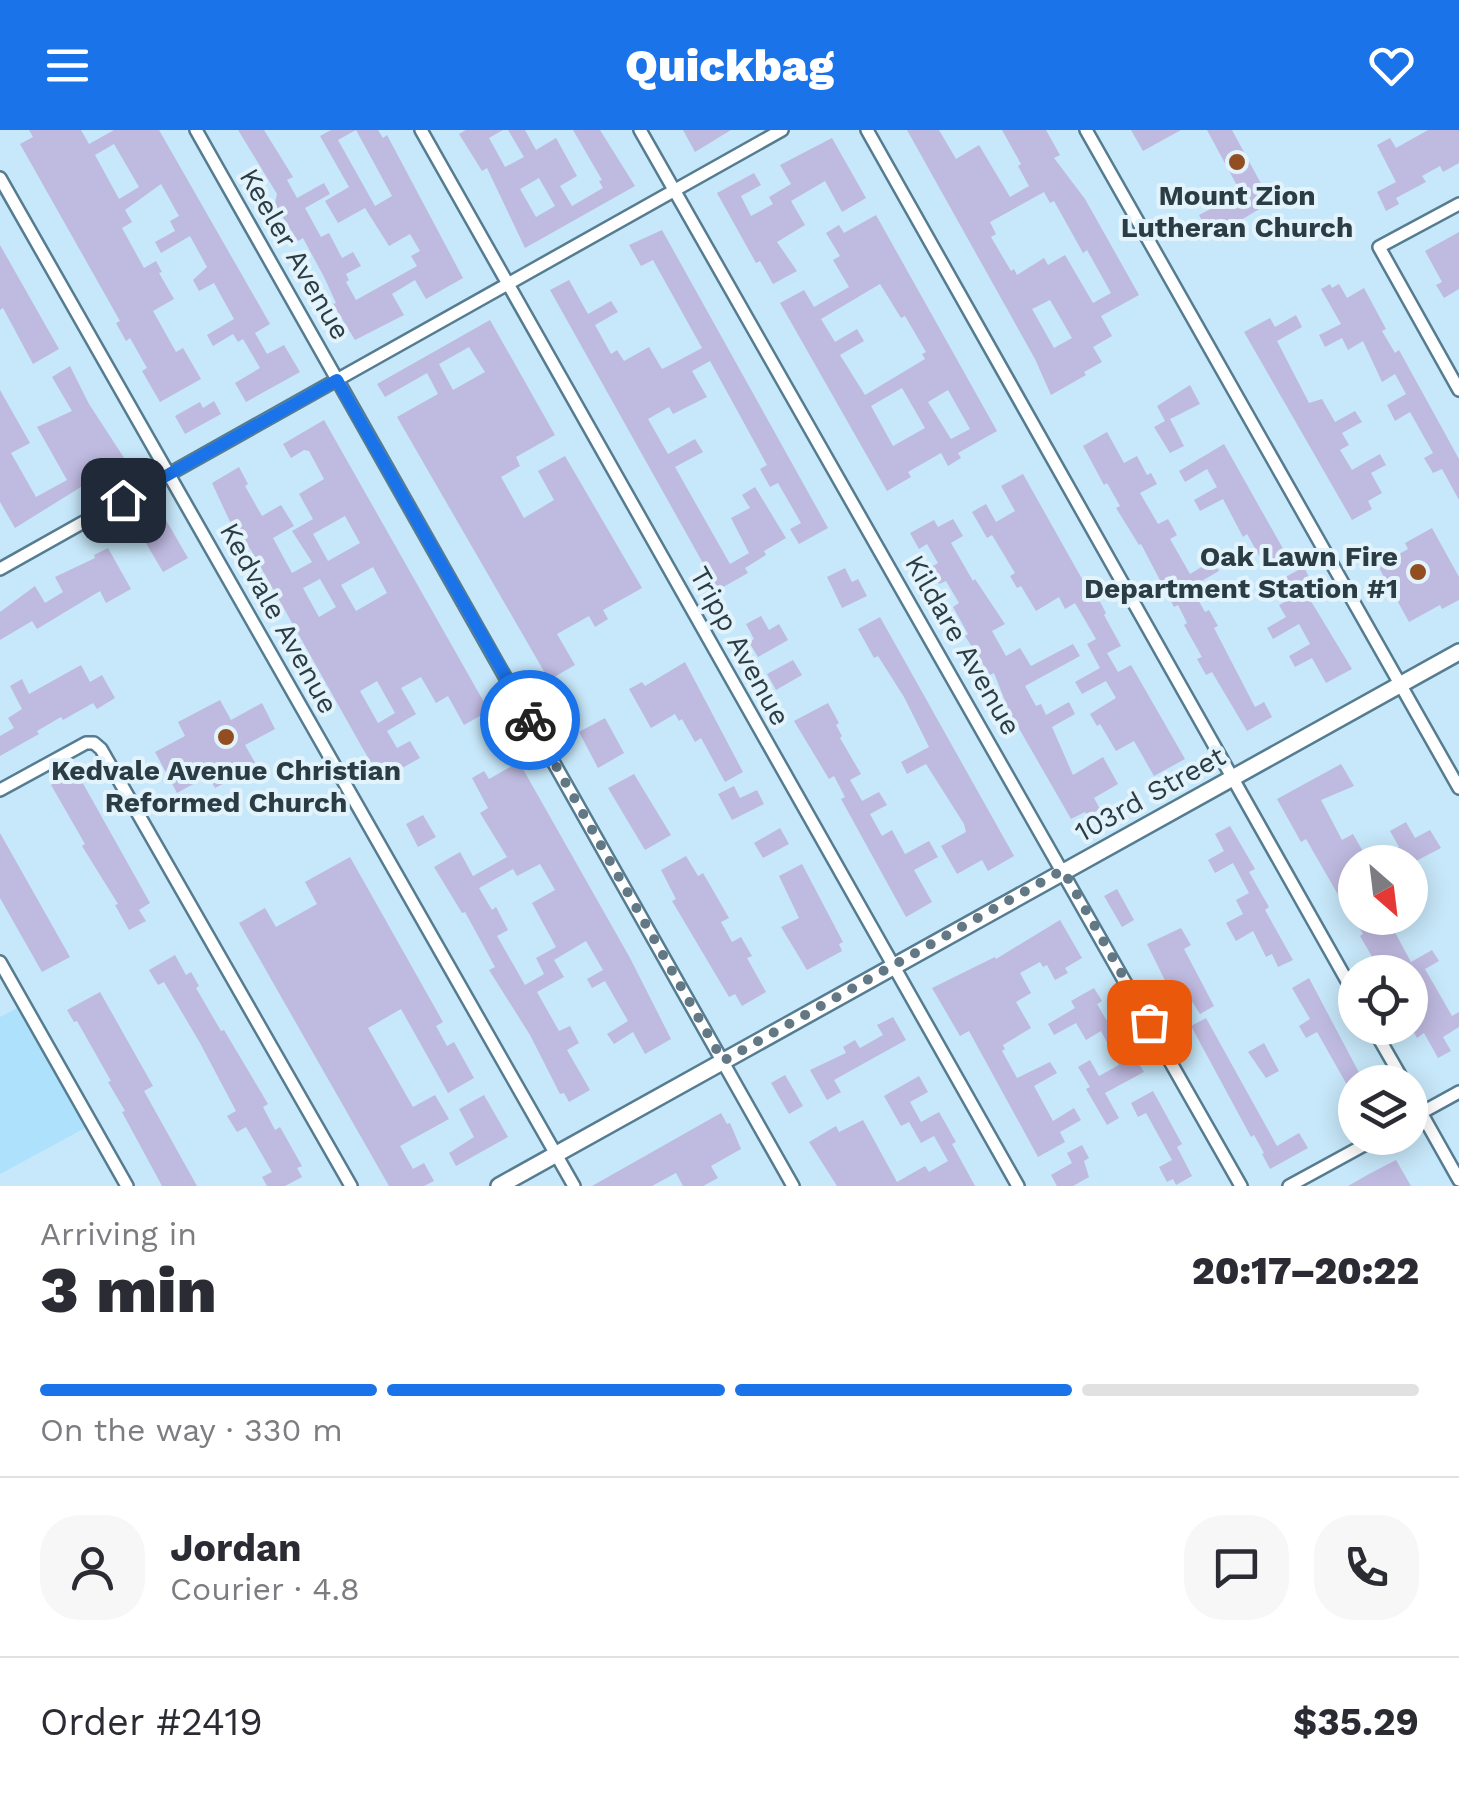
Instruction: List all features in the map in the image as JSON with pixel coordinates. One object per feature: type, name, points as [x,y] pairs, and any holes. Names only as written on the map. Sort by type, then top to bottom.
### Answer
[{"type":"main road","name":"103rd Street","points":[[499,1186],[1459,652]]},
{"type":"street","name":"Keeler Avenue","points":[[196,130],[794,1186]]},
{"type":"street","name":"Tripp Avenue","points":[[421,130],[1018,1186]]},
{"type":"street","name":"Kildare Avenue","points":[[640,130],[1241,1186]]},
{"type":"street","points":[[0,569],[782,130]]},
{"type":"street","points":[[866,130],[1338,966]]},
{"type":"street","points":[[1086,130],[1459,788]]},
{"type":"street","name":"Kedvale Avenue","points":[[0,178],[574,1186]]},
{"type":"street","points":[[1459,204],[1379,247],[1459,390]]},
{"type":"street","points":[[0,790],[77,747],[94,743],[106,756],[351,1186]]},
{"type":"street","points":[[0,962],[127,1186]]},
{"type":"street","points":[[1428,1109],[1459,1092]]},
{"type":"street","points":[[1428,1134],[1459,1180]]},
{"type":"street","points":[[1289,1186],[1346,1155]]},
{"type":"shaded area","points":[[17,1008],[85,1128],[0,1174],[0,1017]]},
{"type":"building","points":[[29,130],[81,130],[89,144],[114,130],[159,130],[270,324],[255,333],[267,354],[284,345],[300,372],[246,402],[235,383],[260,368],[243,339],[238,342],[233,334],[213,346],[207,335],[234,319],[214,283],[199,291],[193,280],[207,267],[190,236],[161,253],[155,242],[175,231],[170,221],[179,216],[161,184],[125,210],[132,222],[122,228],[144,268],[156,261],[162,272],[159,273],[174,299],[153,311],[176,352],[183,348],[201,379],[160,402],[142,371],[147,368],[130,338],[126,341],[116,323],[120,321],[20,144],[33,137]],"holes":[[[114,144],[139,187],[119,199],[95,155]]]},
{"type":"building","points":[[238,130],[264,130],[293,177],[287,180],[297,198],[324,183],[330,194],[305,208],[321,237],[329,233],[342,258],[353,252],[361,266],[346,274],[356,300],[417,266],[411,256],[420,251],[410,234],[389,246],[365,208],[338,223],[325,201],[349,187],[320,136],[331,130],[356,130],[378,130],[383,138],[387,135],[463,278],[426,299],[415,280],[392,294],[404,315],[355,340],[333,304],[336,303],[303,238],[298,241],[282,216],[275,203],[277,194]],"holes":[[[356,130],[392,196],[375,206],[338,140]]]},
{"type":"building","points":[[466,130],[503,130],[489,138],[505,167],[524,157],[508,130],[525,130],[536,150],[556,138],[577,176],[560,186],[572,206],[603,188],[573,130],[600,130],[635,186],[525,248],[487,168],[482,171],[459,134]],"holes":[[[539,178],[555,206],[536,217],[520,189]]]},
{"type":"building","points":[[683,130],[731,130],[695,152]]},
{"type":"building","points":[[907,130],[939,130],[956,159],[979,145],[1010,197],[1029,186],[1002,130],[1046,130],[1060,155],[1054,158],[1085,199],[1139,295],[1101,316],[1112,336],[1093,347],[1102,362],[1084,372],[1086,375],[1051,395],[1035,359]],"holes":[[[1044,192],[1050,203],[1054,201],[1083,253],[1087,250],[1111,293],[1093,303],[1065,255],[1048,265],[1044,258],[1017,275],[991,237],[996,234],[990,222]],[[1050,300],[1072,338],[1054,348],[1032,309]]]},
{"type":"building","points":[[1131,130],[1181,130],[1143,151]]},
{"type":"building","name":"Mount Zion Lutheran Church","points":[[1207,130],[1232,130],[1271,202],[1211,238],[1199,215],[1241,193]]},
{"type":"building","points":[[1428,130],[1459,130],[1459,163],[1443,172],[1440,166],[1422,176],[1426,182],[1396,198],[1399,204],[1386,211],[1377,192],[1396,182],[1377,145],[1390,138],[1396,148]]},
{"type":"building","points":[[832,138],[866,198],[842,212],[825,181],[791,201],[805,225],[777,242],[797,271],[773,284],[760,261],[756,263],[717,193],[754,173],[761,185],[741,196],[751,216],[773,204],[769,197],[791,184],[780,165]]},
{"type":"building","points":[[876,215],[997,431],[958,453],[961,458],[948,466],[941,453],[908,472],[911,477],[887,491],[780,303],[804,290],[814,307],[849,287],[833,260],[840,256],[826,233],[839,225],[844,233]],"holes":[[[880,284],[926,352],[922,354],[925,359],[865,395],[840,355],[864,341],[857,329],[835,342],[821,319]],[[902,388],[925,428],[893,446],[871,406]],[[948,390],[970,429],[951,439],[928,402]]]},
{"type":"building","points":[[662,230],[828,528],[799,544],[790,529],[801,523],[778,483],[770,487],[760,469],[767,465],[710,361],[692,371],[707,397],[673,414],[669,407],[648,419],[668,454],[695,439],[703,452],[675,467],[730,564],[749,553],[731,518],[750,508],[742,495],[755,487],[786,538],[745,568],[748,573],[718,590],[550,290],[569,280],[588,314],[611,301],[618,312],[595,325],[611,354],[617,350],[624,361],[649,347],[662,369],[702,348],[653,260],[641,266],[629,245]]},
{"type":"building","points":[[1459,232],[1459,289],[1444,298],[1436,285],[1442,282],[1425,251]]},
{"type":"building","points":[[0,245],[59,349],[33,364],[3,308],[0,310]]},
{"type":"building","points":[[1330,284],[1332,288],[1339,284],[1347,298],[1364,288],[1386,329],[1382,331],[1395,353],[1399,350],[1459,459],[1459,500],[1442,469],[1433,473],[1424,458],[1433,453],[1410,412],[1395,421],[1387,405],[1406,394],[1395,374],[1382,382],[1363,341],[1348,350],[1342,338],[1325,347],[1319,335],[1341,324],[1321,289]]},
{"type":"building","points":[[1296,315],[1302,327],[1277,341],[1309,403],[1322,399],[1335,422],[1355,411],[1362,422],[1342,433],[1349,445],[1340,450],[1352,470],[1380,454],[1386,465],[1371,473],[1382,493],[1368,501],[1372,509],[1352,520],[1244,332],[1270,318],[1275,327]]},
{"type":"building","points":[[490,320],[555,435],[516,457],[520,466],[501,477],[524,518],[554,500],[538,471],[565,456],[642,588],[603,610],[608,619],[595,627],[589,616],[557,634],[575,665],[549,680],[397,417],[438,394],[427,373],[385,397],[377,384]],"holes":[[[469,347],[485,372],[453,390],[439,364]]]},
{"type":"building","points":[[70,366],[89,404],[130,467],[101,483],[97,477],[15,528],[0,502],[0,390],[30,443],[11,453],[36,497],[67,480],[37,427],[72,411],[52,377]]},
{"type":"building","points":[[1190,385],[1200,404],[1170,419],[1184,446],[1170,453],[1154,427],[1165,421],[1157,406]]},
{"type":"building","points":[[214,401],[221,414],[185,434],[175,416],[200,402],[203,408]]},
{"type":"building","points":[[324,420],[489,711],[464,725],[448,696],[436,703],[421,677],[401,688],[416,714],[387,731],[397,748],[410,741],[420,758],[386,777],[381,770],[377,772],[363,749],[251,550],[232,526],[212,483],[239,467],[262,516],[281,505],[294,526],[273,538],[292,573],[312,562],[292,531],[313,519],[299,494],[324,479],[309,451],[291,458],[283,444]],"holes":[[[345,516],[360,543],[328,561],[313,534]],[[373,567],[387,593],[356,611],[341,585]],[[320,579],[336,607],[319,617],[303,588]],[[377,681],[395,713],[378,723],[360,691]]]},
{"type":"building","points":[[1107,432],[1124,463],[1137,456],[1147,475],[1151,473],[1157,484],[1140,493],[1158,524],[1168,519],[1177,535],[1170,539],[1190,574],[1213,560],[1219,571],[1191,587],[1218,626],[1214,628],[1255,707],[1264,702],[1272,717],[1247,731],[1212,672],[1206,675],[1178,605],[1174,607],[1083,446]]},
{"type":"building","points":[[1224,444],[1286,554],[1265,566],[1247,534],[1243,537],[1223,499],[1200,511],[1194,500],[1217,487],[1207,469],[1185,482],[1179,471]]},
{"type":"building","points":[[1023,474],[1095,602],[1099,600],[1106,613],[1121,646],[1107,653],[1118,672],[1131,665],[1185,759],[1154,776],[1134,741],[1116,751],[1090,714],[1116,698],[1106,681],[1082,694],[1075,682],[1100,668],[1087,644],[1096,639],[1075,603],[1065,609],[1059,597],[1036,611],[1010,576],[1015,573],[992,535],[987,538],[972,512],[986,504],[996,522],[1015,511],[1001,486]]},
{"type":"building","points":[[163,515],[188,558],[163,572],[140,533]]},
{"type":"building","points":[[953,519],[963,536],[951,543],[1005,624],[992,631],[1006,656],[1020,648],[1031,666],[1073,644],[1080,656],[1025,686],[1046,715],[1069,702],[1075,714],[1052,727],[1073,775],[1103,757],[1118,784],[1094,798],[1100,809],[1088,816],[1085,812],[1071,819],[1009,711],[994,673],[990,675],[965,636],[968,634],[953,607],[959,603],[946,581],[939,584],[930,568],[938,563],[927,544],[919,549],[910,533],[934,520],[938,527]]},
{"type":"building","name":"Oak Lawn Fire Department Station #1","points":[[1432,528],[1459,577],[1459,600],[1442,609],[1440,605],[1409,622],[1378,566],[1408,549],[1405,543]]},
{"type":"building","points":[[108,548],[131,589],[106,603],[100,591],[37,629],[32,621],[0,640],[0,612],[35,586],[45,603],[63,592],[55,577]]},
{"type":"building","points":[[1304,567],[1312,583],[1303,588],[1352,669],[1326,683],[1312,658],[1295,667],[1289,656],[1310,644],[1299,624],[1273,639],[1267,628],[1286,617],[1279,605],[1288,600],[1278,581]]},
{"type":"building","points":[[845,568],[852,582],[858,579],[867,596],[842,608],[827,577]]},
{"type":"building","points":[[761,616],[769,630],[779,624],[788,640],[758,657],[749,642],[754,639],[746,624]]},
{"type":"building","points":[[880,617],[1014,856],[988,871],[982,860],[957,874],[941,846],[966,832],[964,824],[926,764],[907,774],[901,762],[929,747],[904,697],[858,629]]},
{"type":"building","points":[[793,660],[802,675],[776,690],[767,674]]},
{"type":"building","points":[[685,662],[743,772],[725,782],[701,738],[695,742],[682,719],[679,721],[675,714],[651,728],[629,689],[642,682],[645,686]]},
{"type":"building","points":[[81,665],[90,682],[102,675],[115,698],[97,709],[93,703],[63,720],[61,717],[0,756],[0,736],[14,728],[8,718],[22,709],[10,686],[22,679],[29,694]]},
{"type":"building","points":[[220,700],[231,720],[262,703],[275,729],[245,745],[257,766],[215,788],[208,776],[177,793],[155,752],[185,736],[178,722]]},
{"type":"building","points":[[828,703],[839,723],[836,725],[840,738],[861,774],[850,780],[862,801],[879,792],[887,805],[870,814],[882,836],[892,830],[905,854],[929,841],[938,857],[914,870],[932,902],[906,917],[841,799],[845,797],[834,776],[829,779],[794,721]]},
{"type":"building","points":[[605,718],[624,753],[598,768],[579,732]]},
{"type":"building","points":[[519,762],[630,958],[671,1039],[645,1054],[633,1032],[614,1044],[607,1034],[628,1021],[605,981],[592,988],[587,979],[603,970],[586,941],[554,960],[564,977],[537,992],[559,1031],[570,1026],[579,1043],[567,1050],[590,1090],[569,1102],[564,1093],[560,1094],[530,1035],[489,970],[495,967],[465,912],[462,913],[434,867],[460,852],[473,876],[507,857],[480,813],[488,808],[472,778],[484,771],[489,779]],"holes":[[[540,864],[555,890],[532,903],[556,947],[536,958],[544,974],[525,985],[497,936],[508,930],[496,907],[492,910],[479,888],[513,869],[517,876]]]},
{"type":"building","points":[[1341,764],[1354,786],[1321,800],[1342,840],[1353,834],[1359,845],[1338,845],[1338,895],[1306,839],[1301,842],[1277,799]]},
{"type":"building","points":[[76,771],[150,903],[139,910],[146,921],[129,930],[51,785]]},
{"type":"building","points":[[634,774],[671,835],[645,850],[608,788]]},
{"type":"building","points":[[734,786],[740,798],[757,790],[764,804],[732,820],[718,794]]},
{"type":"building","points":[[423,815],[436,837],[418,847],[406,824]]},
{"type":"building","points":[[1406,822],[1415,838],[1430,830],[1441,848],[1428,855],[1428,845],[1398,845],[1390,831]]},
{"type":"building","points":[[1230,826],[1255,869],[1249,872],[1293,960],[1278,967],[1272,954],[1266,957],[1253,931],[1236,941],[1226,923],[1243,914],[1236,900],[1249,893],[1233,863],[1215,873],[1208,860],[1224,851],[1215,834]]},
{"type":"building","points":[[780,828],[789,844],[763,858],[754,843]]},
{"type":"building","points":[[0,833],[70,957],[42,972],[0,898]]},
{"type":"building","points":[[686,856],[698,876],[703,873],[729,918],[721,922],[732,942],[741,937],[752,956],[747,958],[766,992],[742,1006],[735,994],[729,997],[672,901],[676,899],[661,870]]},
{"type":"building","points":[[350,857],[443,1022],[436,1026],[447,1046],[454,1042],[474,1078],[448,1093],[401,1009],[368,1028],[413,1107],[435,1095],[449,1119],[400,1146],[413,1169],[424,1163],[434,1181],[424,1186],[389,1186],[239,923],[265,908],[276,927],[317,904],[305,882]]},
{"type":"building","points":[[802,864],[843,942],[839,944],[842,951],[807,970],[781,927],[799,918],[779,876]]},
{"type":"building","points":[[1117,889],[1134,920],[1122,927],[1104,896]]},
{"type":"building","points":[[1060,920],[1082,958],[1055,980],[1047,965],[1043,967],[1040,962],[1020,973],[1031,993],[1016,1002],[1031,1028],[1003,1045],[1002,1051],[1017,1078],[1050,1062],[1057,1073],[1034,1086],[1053,1121],[1074,1108],[1081,1120],[1060,1132],[1065,1142],[1038,1157],[969,1031],[960,1036],[932,988],[996,959]]},
{"type":"building","points":[[1181,928],[1191,945],[1184,949],[1214,1006],[1200,1014],[1191,1000],[1178,1007],[1147,944]]},
{"type":"building","points":[[1396,935],[1407,955],[1371,955],[1360,936]]},
{"type":"building","points":[[1432,950],[1439,961],[1428,967],[1428,955],[1423,955]]},
{"type":"building","points":[[175,955],[186,975],[191,972],[221,1031],[224,1030],[268,1104],[263,1107],[275,1130],[280,1127],[302,1166],[297,1168],[302,1177],[285,1186],[267,1186],[262,1177],[272,1172],[246,1127],[237,1132],[227,1116],[236,1111],[200,1043],[164,982],[158,985],[149,970]]},
{"type":"building","points":[[1428,974],[1452,1016],[1459,1012],[1459,1027],[1443,1037],[1451,1051],[1438,1058],[1428,1040]]},
{"type":"building","points":[[1309,978],[1338,1033],[1338,1045],[1344,1045],[1355,1065],[1338,1065],[1338,1069],[1317,1032],[1306,1038],[1299,1026],[1310,1019],[1292,988]]},
{"type":"building","points":[[1094,988],[1102,1001],[1097,1004],[1114,1033],[1119,1031],[1144,1072],[1105,1093],[1119,1118],[1107,1125],[1078,1067],[1090,1060],[1099,1076],[1119,1065],[1101,1031],[1086,1040],[1076,1023],[1054,1035],[1048,1024],[1075,1008],[1071,1001]]},
{"type":"building","points":[[100,992],[153,1086],[144,1091],[197,1186],[162,1186],[122,1112],[125,1111],[108,1082],[111,1081],[67,1010]]},
{"type":"building","points":[[893,1017],[906,1040],[834,1080],[841,1092],[827,1100],[810,1070],[846,1053],[843,1047],[855,1040],[860,1048],[883,1035],[877,1025]]},
{"type":"building","points":[[1206,1018],[1277,1146],[1299,1133],[1308,1148],[1270,1169],[1191,1026]]},
{"type":"building","points":[[1264,1043],[1279,1071],[1266,1078],[1248,1052]]},
{"type":"building","points":[[785,1075],[803,1106],[789,1114],[771,1083]]},
{"type":"building","points":[[919,1076],[928,1092],[910,1102],[921,1122],[939,1112],[975,1186],[837,1186],[809,1142],[836,1126],[839,1132],[863,1120],[897,1182],[925,1166],[929,1172],[948,1161],[934,1136],[921,1143],[909,1122],[901,1126],[884,1096]]},
{"type":"building","points":[[1153,1091],[1182,1144],[1177,1147],[1192,1176],[1176,1185],[1173,1179],[1167,1182],[1159,1167],[1172,1160],[1146,1113],[1138,1117],[1131,1103]]},
{"type":"building","points":[[484,1095],[508,1137],[456,1166],[449,1153],[474,1137],[459,1109]]},
{"type":"building","points":[[721,1113],[730,1123],[741,1149],[711,1166],[718,1178],[703,1186],[683,1186],[676,1173],[652,1186],[592,1186]]},
{"type":"building","points":[[1082,1145],[1089,1158],[1084,1161],[1089,1177],[1073,1186],[1057,1186],[1051,1175],[1072,1163],[1067,1153]]},
{"type":"building","points":[[1396,1160],[1411,1186],[1348,1186],[1369,1174]]},
{"type":"way so far","points":[[530,720],[723,1061],[1063,870],[1149,1022]]},
{"type":"place","name":"Mount Zion Lutheran Church","points":[[1237,162]]},
{"type":"place","name":"Oak Lawn Fire Department Station #1","points":[[1418,572]]},
{"type":"place","name":"Kedvale Avenue Christian Reformed Church","points":[[226,737]]},
{"type":"route","points":[[123,500],[337,380],[530,720]]}]
